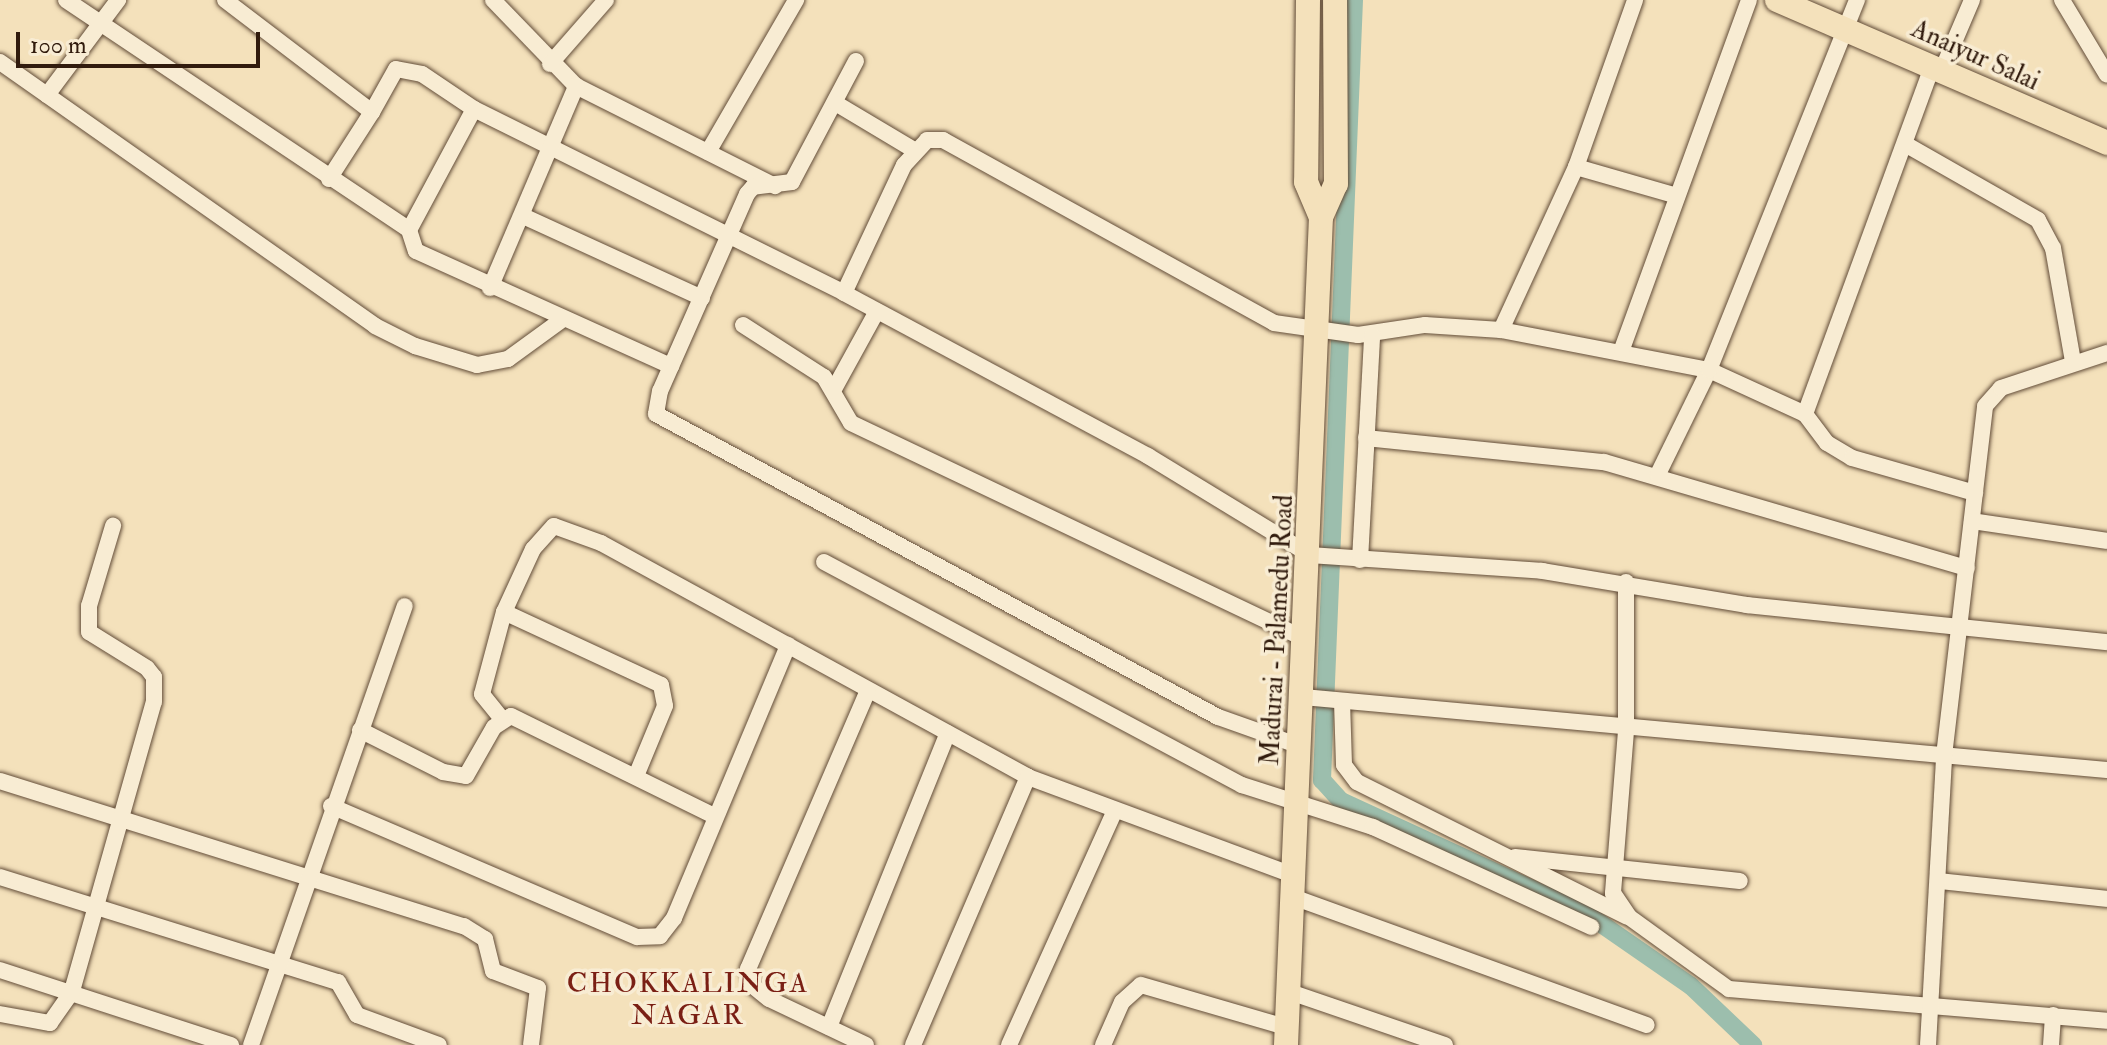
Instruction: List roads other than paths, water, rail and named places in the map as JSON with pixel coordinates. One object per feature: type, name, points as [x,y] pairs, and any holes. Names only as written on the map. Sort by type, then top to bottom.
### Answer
[{"type":"main road","name":"Anaiyur Salai","points":[[1777,0],[1845,31],[1938,66],[2107,143]]},
{"type":"main road","points":[[1308,4],[1335,6]]},
{"type":"main road","name":"Madurai - Palamedu Road","points":[[1286,1036],[1305,639],[1325,332],[1321,217],[1306,182],[1308,4]]},
{"type":"main road","name":"Madurai - Palamedu Road","points":[[1321,217],[1336,184],[1335,6]]},
{"type":"street","points":[[66,0],[98,25],[409,230],[416,251],[490,288],[671,366]]},
{"type":"street","points":[[47,95],[118,0]]},
{"type":"street","points":[[225,0],[372,112]]},
{"type":"street","points":[[493,0],[550,64],[576,86],[778,187]]},
{"type":"street","points":[[550,64],[606,0]]},
{"type":"street","points":[[708,152],[796,0]]},
{"type":"street","points":[[1501,330],[1576,167],[1635,0]]},
{"type":"street","points":[[1622,349],[1749,0]]},
{"type":"street","points":[[1658,474],[1709,370],[1857,0]]},
{"type":"street","points":[[1805,414],[1905,144],[1938,66],[1972,0]]},
{"type":"street","points":[[2062,0],[2106,73]]},
{"type":"street","points":[[856,61],[837,104],[792,182],[778,187],[753,187],[654,405],[662,421],[1218,717],[1300,746]]},
{"type":"street","points":[[0,62],[375,326],[415,346],[477,365],[508,359],[563,319]]},
{"type":"street","points":[[329,179],[372,112],[390,75],[403,67],[474,109],[844,293],[1148,456],[1310,554],[1626,582],[1747,605],[2107,642]]},
{"type":"street","points":[[490,288],[553,149],[576,86]]},
{"type":"street","points":[[837,104],[914,150]]},
{"type":"street","points":[[409,230],[474,109]]},
{"type":"street","points":[[844,293],[914,150],[927,140],[961,145],[1251,314],[1325,332],[1365,335],[1425,325],[1501,330],[1622,349],[1709,370],[1805,414],[1827,443],[1852,458],[1975,493]]},
{"type":"street","points":[[1905,144],[2038,220],[2053,248],[2073,362]]},
{"type":"street","points":[[1576,167],[1677,196]]},
{"type":"street","points":[[523,216],[702,298]]},
{"type":"street","points":[[833,391],[877,311]]},
{"type":"street","points":[[743,325],[813,367],[833,391],[841,412],[862,429],[1305,639]]},
{"type":"street","points":[[1359,560],[1366,438],[1365,335]]},
{"type":"street","points":[[1928,1045],[1944,756],[1975,493],[1991,396],[2073,362],[2107,353]]},
{"type":"street","points":[[1366,438],[1563,456],[1658,474],[1790,519],[1967,568]]},
{"type":"street","points":[[1972,521],[2107,541]]},
{"type":"street","points":[[0,1014],[50,1023],[72,991],[156,690],[147,668],[89,632],[89,606],[113,526]]},
{"type":"street","points":[[712,815],[527,720],[502,719],[482,694],[504,612],[533,549],[554,526],[601,543],[1028,777],[1294,887],[1647,1025]]},
{"type":"street","points":[[824,562],[1200,764],[1373,827],[1591,927]]},
{"type":"street","points":[[1626,582],[1626,731],[1613,893],[1629,917]]},
{"type":"street","points":[[251,1045],[331,806],[405,606]]},
{"type":"street","points":[[504,612],[661,685],[665,706],[636,776]]},
{"type":"street","points":[[331,806],[651,939],[667,931],[674,918],[712,815],[788,645]]},
{"type":"street","points":[[866,1045],[769,999],[753,986],[748,969],[868,691]]},
{"type":"street","points":[[1304,697],[1626,731],[2107,770]]},
{"type":"street","points":[[1342,701],[1347,774],[1629,917],[1729,989],[1931,1003],[2107,1021]]},
{"type":"street","points":[[360,730],[443,772],[466,776],[502,719]]},
{"type":"street","points":[[829,1027],[948,733]]},
{"type":"street","points":[[913,1045],[1028,777]]},
{"type":"street","points":[[0,781],[464,926],[485,939],[493,971],[538,988],[531,1045]]},
{"type":"street","points":[[1009,1045],[1114,812]]},
{"type":"street","points":[[1502,855],[1740,881]]},
{"type":"street","points":[[0,877],[338,982],[357,1015],[439,1045]]},
{"type":"street","points":[[1939,881],[2107,899]]},
{"type":"street","points":[[0,970],[231,1045]]},
{"type":"street","points":[[1103,1045],[1122,1002],[1141,985],[1286,1036]]},
{"type":"street","points":[[1287,991],[1445,1045]]},
{"type":"street","points":[[2051,1045],[2053,1015]]},
{"type":"waterway","points":[[1354,0],[1322,780],[1341,801],[1587,914],[1691,986],[1753,1045]]},
{"type":"district","name":"CHOKKALINGA NAGAR","points":[[688,1000]]}]
